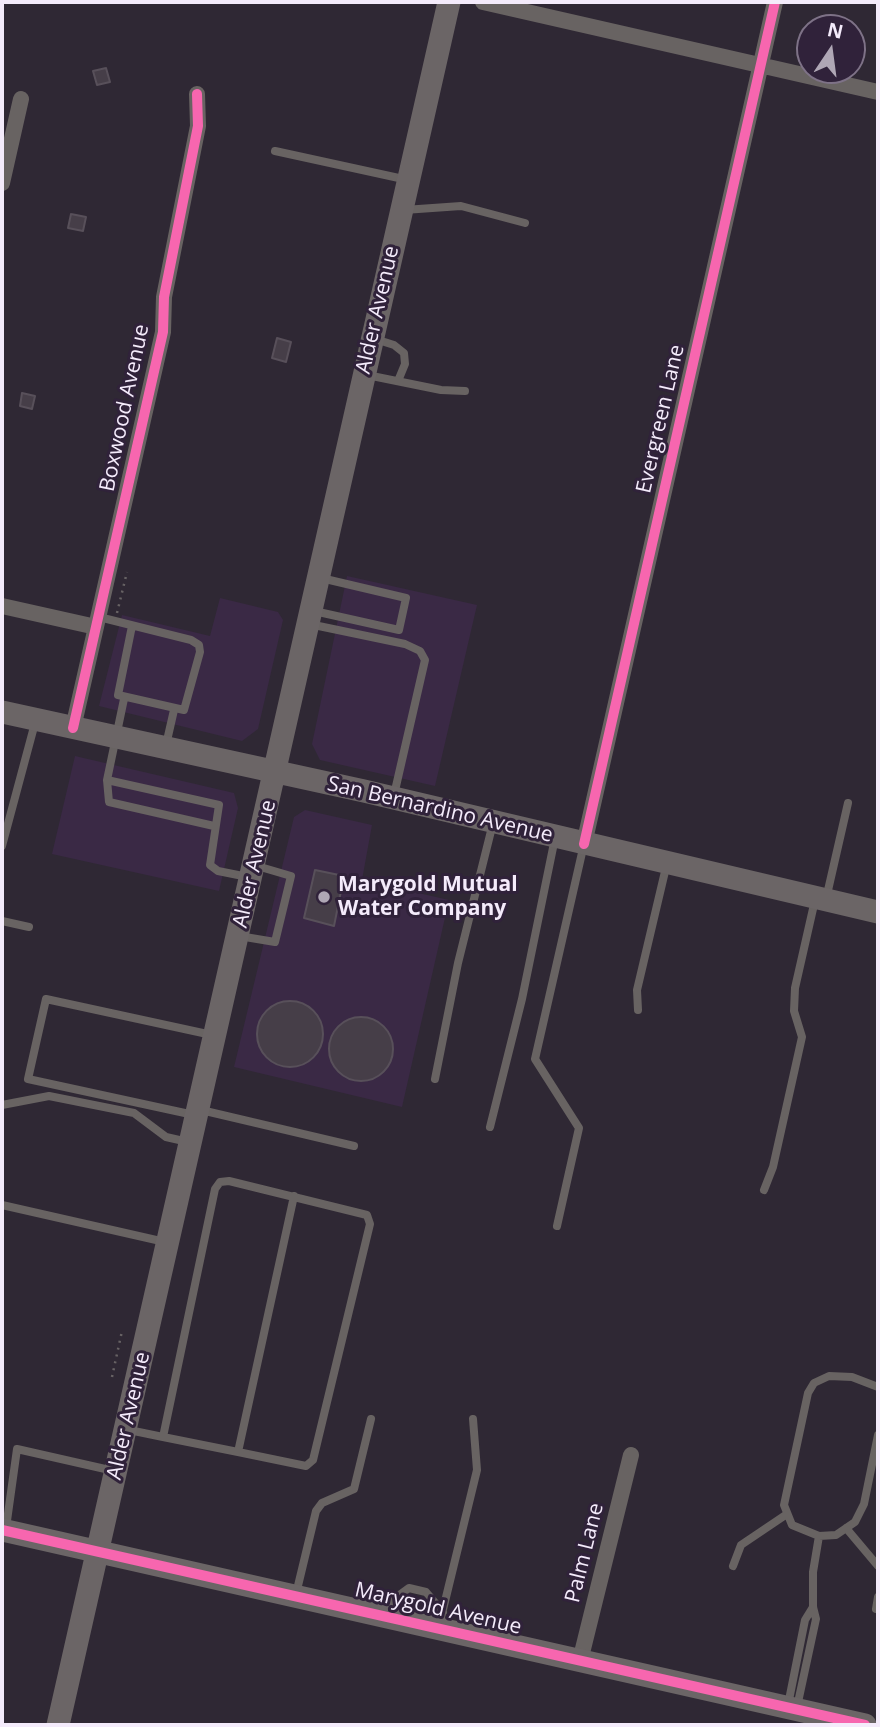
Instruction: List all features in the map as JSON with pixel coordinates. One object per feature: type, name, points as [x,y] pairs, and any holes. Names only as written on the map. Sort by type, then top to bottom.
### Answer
[{"type":"main road","name":"Alder Avenue","points":[[58,1725],[449,2]]},
{"type":"main road","name":"San Bernardino Avenue","points":[[2,712],[393,798],[878,912]]},
{"type":"main road","name":"Marygold Avenue","points":[[3,1531],[387,1618],[441,1620],[580,1661],[865,1725]]},
{"type":"street","points":[[483,2],[878,92]]},
{"type":"street","name":"Evergreen Lane","points":[[584,844],[775,2]]},
{"type":"street","name":"Boxwood Avenue","points":[[73,728],[163,332],[164,297],[198,127],[197,94]]},
{"type":"street","points":[[2,183],[21,99]]},
{"type":"street","points":[[2,606],[98,622]]},
{"type":"street","name":"Palm Lane","points":[[580,1661],[631,1455]]},
{"type":"lane","points":[[275,150],[408,180]]},
{"type":"lane","points":[[401,210],[461,206],[525,223]]},
{"type":"lane","points":[[372,338],[394,345],[404,353],[405,364],[398,381]]},
{"type":"lane","points":[[364,374],[441,390],[465,391]]},
{"type":"lane","points":[[310,617],[355,620],[399,630],[406,598],[318,578]]},
{"type":"lane","points":[[310,617],[405,644],[420,652],[425,660],[424,674],[393,798]]},
{"type":"lane","points":[[98,622],[132,626],[191,640],[201,648],[187,707],[181,712],[124,699],[117,691],[132,626]]},
{"type":"lane","points":[[124,699],[107,779],[111,803],[214,826]]},
{"type":"lane","points":[[166,748],[174,710]]},
{"type":"lane","points":[[2,846],[36,720]]},
{"type":"lane","points":[[107,779],[219,804],[210,865],[218,871],[252,871],[291,876],[275,942],[238,935]]},
{"type":"lane","points":[[764,1189],[773,1167],[802,1037],[794,1011],[795,988],[848,803]]},
{"type":"lane","points":[[435,1079],[458,964],[493,823]]},
{"type":"lane","points":[[490,1128],[522,999],[555,838]]},
{"type":"lane","points":[[556,1226],[579,1128],[535,1059],[584,844]]},
{"type":"lane","points":[[638,1010],[637,990],[667,863]]},
{"type":"lane","points":[[2,920],[29,927]]},
{"type":"lane","points":[[215,1036],[46,999],[29,1079],[354,1146]]},
{"type":"lane","points":[[2,1105],[49,1096],[134,1113],[166,1137],[191,1142]]},
{"type":"lane","points":[[126,1429],[163,1437],[306,1466],[313,1461],[370,1224],[367,1215],[229,1181],[220,1182],[215,1189],[163,1437]]},
{"type":"lane","points":[[238,1452],[294,1196]]},
{"type":"lane","points":[[2,1205],[168,1243]]},
{"type":"lane","points":[[878,1387],[852,1377],[829,1376],[814,1383],[808,1393],[784,1505],[792,1525],[819,1536],[836,1535],[855,1522],[864,1504],[878,1435]]},
{"type":"lane","points":[[296,1597],[316,1511],[322,1503],[355,1489],[371,1419]]},
{"type":"lane","points":[[441,1620],[477,1470],[473,1419]]},
{"type":"lane","points":[[3,1531],[18,1448],[116,1472]]},
{"type":"lane","points":[[733,1566],[741,1545],[788,1514]]},
{"type":"lane","points":[[846,1528],[878,1566]]},
{"type":"lane","points":[[792,1709],[806,1620],[813,1607],[813,1572],[819,1536]]},
{"type":"lane","points":[[387,1618],[394,1599],[409,1588],[425,1592],[441,1620]]},
{"type":"lane","points":[[876,1609],[878,1597]]},
{"type":"path","points":[[116,617],[127,572]]},
{"type":"path","points":[[112,1377],[122,1331]]},
{"type":"shaded area","points":[[347,576],[477,605],[435,786],[320,760],[312,744]]},
{"type":"shaded area","points":[[220,598],[278,612],[283,620],[258,729],[242,741],[99,706],[122,615],[210,636]]},
{"type":"shaded area","points":[[75,756],[234,793],[238,808],[219,891],[52,854]]},
{"type":"shaded area","points":[[305,810],[372,825],[362,880],[449,900],[402,1107],[234,1067],[294,817]]},
{"type":"building","points":[[106,68],[110,82],[97,85],[93,71]]},
{"type":"building","points":[[71,214],[86,217],[83,231],[68,228]]},
{"type":"building","points":[[277,338],[291,342],[286,362],[272,358]]},
{"type":"building","points":[[22,393],[35,396],[32,409],[20,406]]},
{"type":"building","name":"Marygold Mutual Water Company","points":[[315,870],[344,876],[334,926],[304,918]]},
{"type":"building","points":[[290,1001],[303,1004],[313,1011],[320,1021],[323,1034],[320,1047],[313,1057],[303,1064],[290,1067],[277,1064],[267,1057],[260,1047],[257,1034],[260,1021],[267,1011],[277,1004]]},
{"type":"building","points":[[355,1017],[367,1017],[384,1026],[391,1037],[391,1061],[384,1072],[367,1081],[355,1081],[343,1076],[334,1067],[329,1055],[329,1043],[334,1031],[343,1022]]},
{"type":"cycle path","points":[[584,844],[775,2]]},
{"type":"cycle path","points":[[73,728],[163,332],[164,297],[198,126],[197,94]]},
{"type":"cycle path","points":[[2,1530],[865,1725]]},
{"type":"place","name":"Marygold Mutual Water Company","points":[[324,897]]}]
